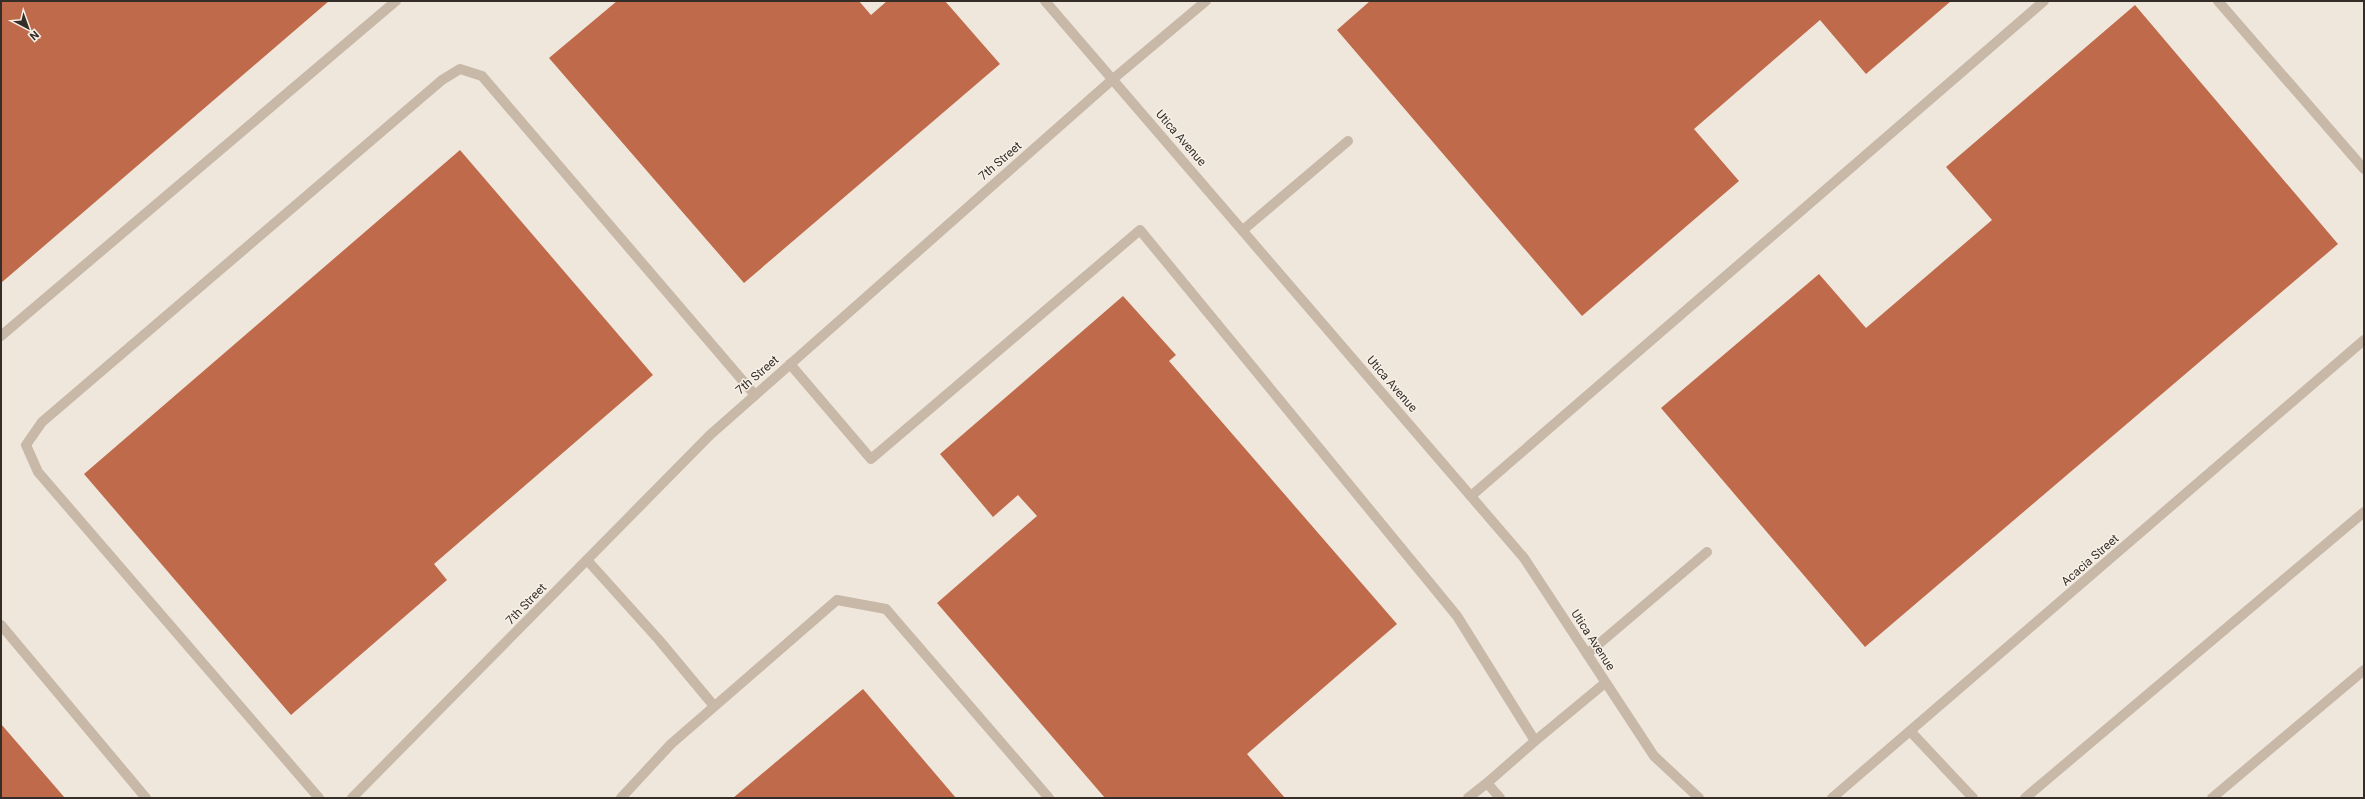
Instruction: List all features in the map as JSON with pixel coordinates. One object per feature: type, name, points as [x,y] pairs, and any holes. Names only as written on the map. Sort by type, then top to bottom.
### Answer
[{"type":"street","points":[[1,336],[396,1]]},
{"type":"street","name":"Utica Avenue","points":[[1045,1],[1524,558],[1654,756],[1699,798]]},
{"type":"street","name":"7th Street","points":[[352,798],[710,434],[1113,79],[1206,1]]},
{"type":"street","points":[[1471,496],[2044,1]]},
{"type":"street","points":[[2218,1],[2364,170]]},
{"type":"street","points":[[319,798],[38,472],[26,445],[42,422],[436,85],[460,69],[482,76],[755,395]]},
{"type":"street","points":[[1243,230],[1348,141]]},
{"type":"street","points":[[790,364],[871,459],[1140,230],[1457,616],[1535,741]]},
{"type":"street","name":"Acacia Street","points":[[1832,798],[1911,732],[2364,340]]},
{"type":"street","points":[[2025,798],[2364,512]]},
{"type":"street","points":[[1587,654],[1707,552]]},
{"type":"street","points":[[587,560],[659,640],[714,706]]},
{"type":"street","points":[[621,798],[671,744],[837,600],[886,609],[1049,798]]},
{"type":"street","points":[[1,625],[146,798]]},
{"type":"street","points":[[2212,798],[2364,670]]},
{"type":"street","points":[[1468,798],[1605,683]]},
{"type":"street","points":[[1911,732],[1973,798]]},
{"type":"street","points":[[1487,783],[1500,798]]},
{"type":"building","points":[[1,1],[329,1],[1,283]]},
{"type":"building","points":[[617,1],[859,1],[871,15],[887,1],[945,1],[1000,64],[744,283],[549,58]]},
{"type":"building","points":[[1370,1],[1951,1],[1866,74],[1820,20],[1694,129],[1739,181],[1582,316],[1337,30]]},
{"type":"building","points":[[2135,5],[2338,244],[1865,647],[1661,408],[1819,274],[1866,328],[1992,220],[1946,167]]},
{"type":"building","points":[[460,150],[653,375],[434,564],[447,580],[291,715],[84,474]]},
{"type":"building","points":[[1123,296],[1176,355],[1169,361],[1397,624],[1247,754],[1285,798],[1105,798],[937,603],[1037,516],[1018,495],[993,517],[940,454]]},
{"type":"building","points":[[863,689],[956,798],[733,798]]},
{"type":"building","points":[[1,724],[65,798],[1,798]]}]
